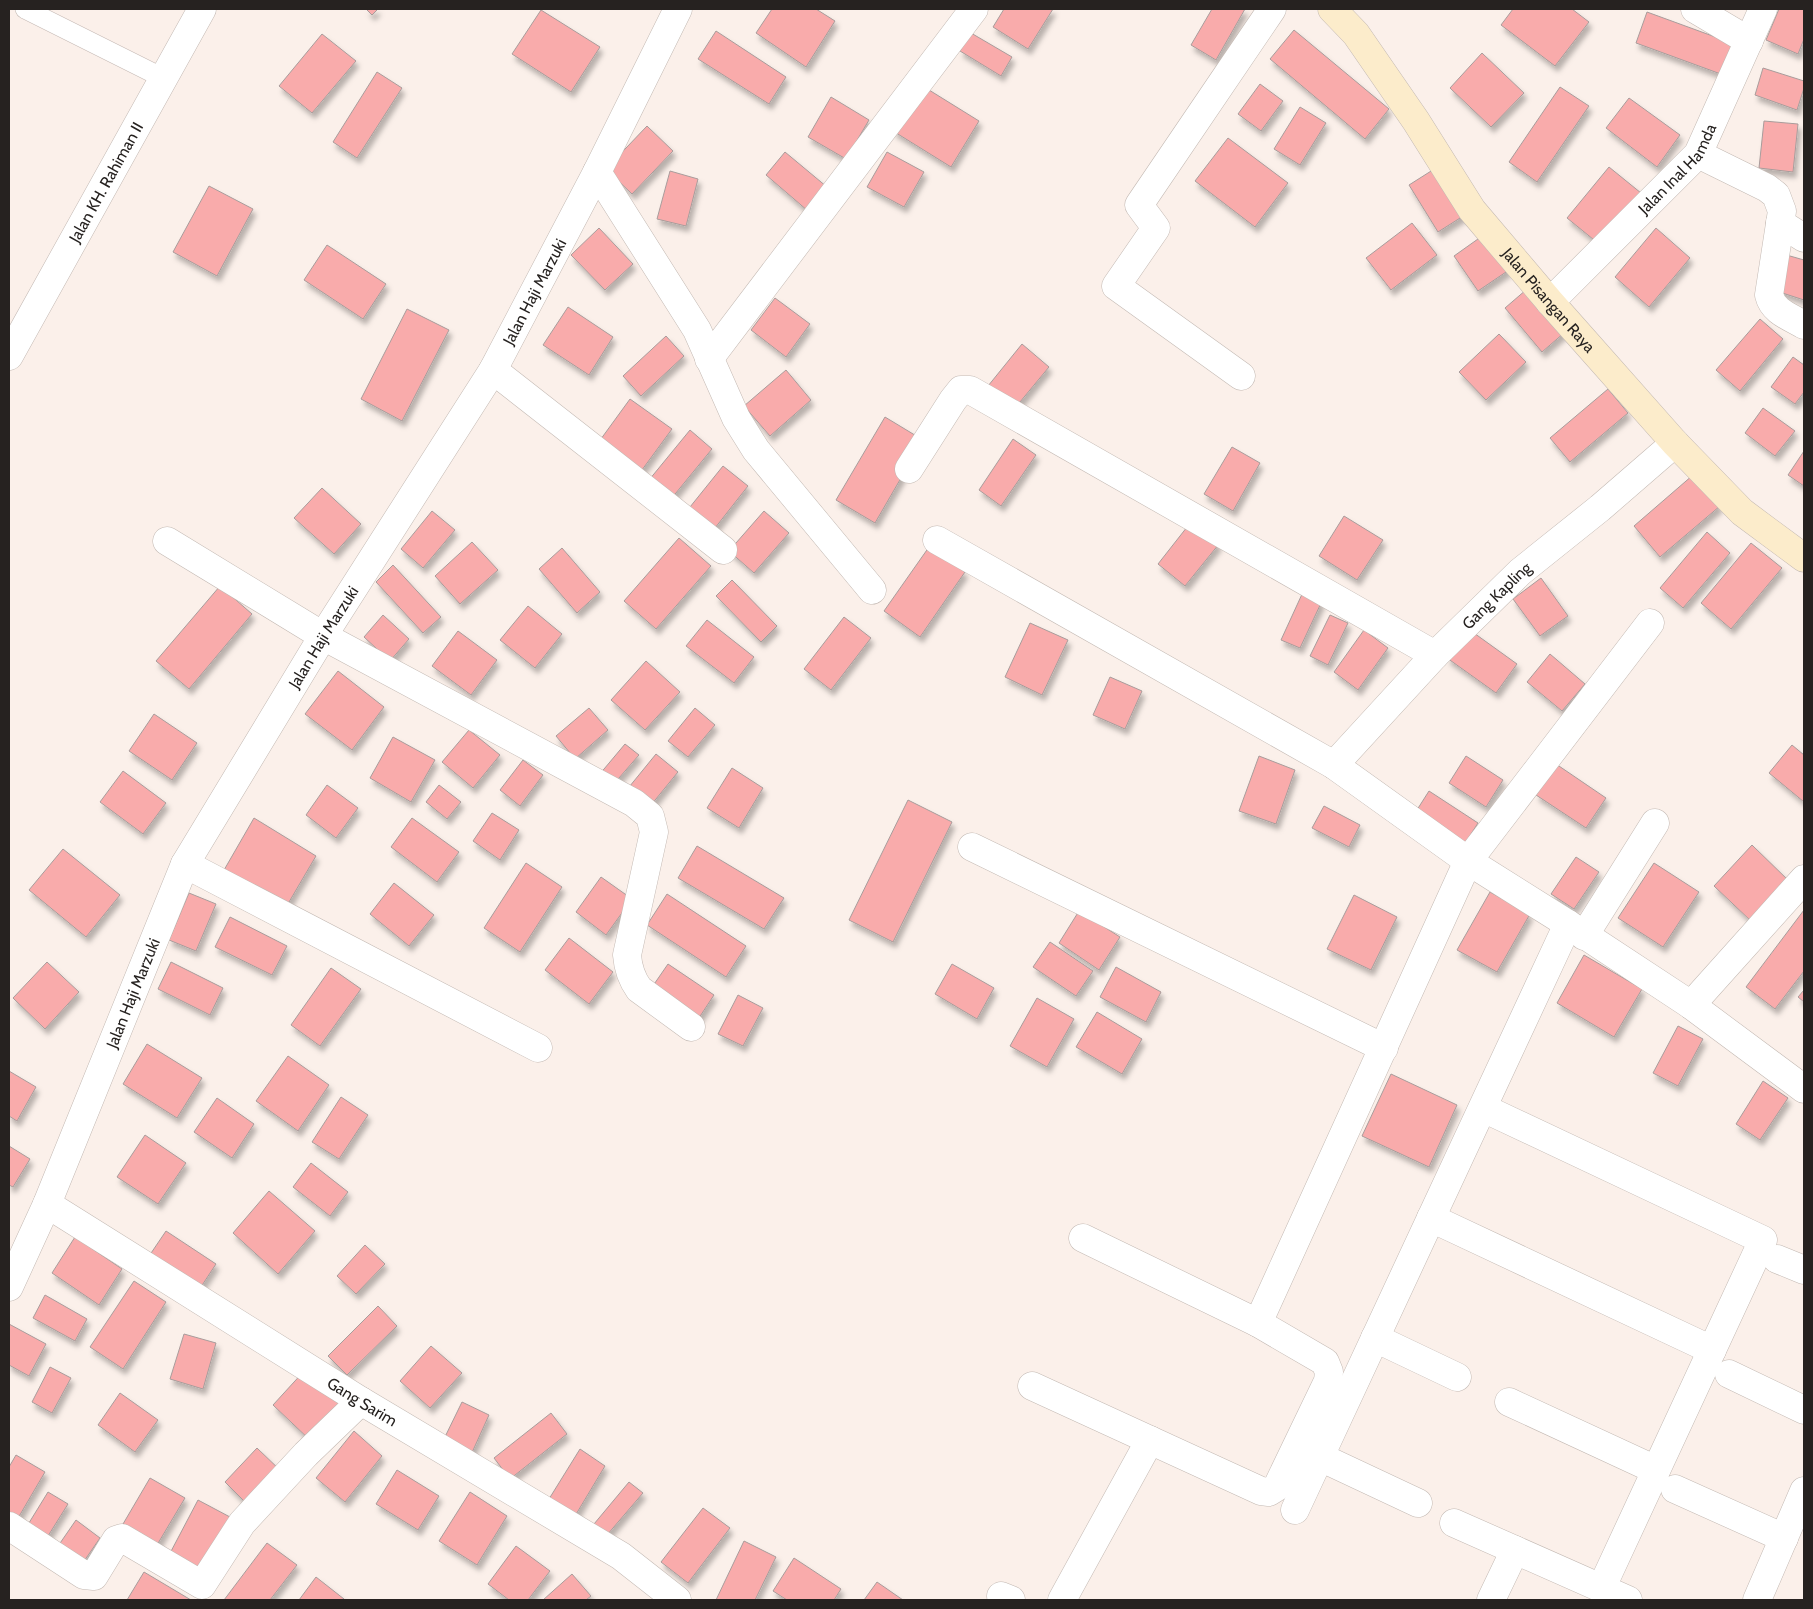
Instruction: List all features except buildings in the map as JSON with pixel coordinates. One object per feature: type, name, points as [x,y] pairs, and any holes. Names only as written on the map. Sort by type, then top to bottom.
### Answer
[{"type":"street","name":"Jalan KH. Rahiman II","points":[[9,356],[202,9]]},
{"type":"street","name":"Jalan Haji Marzuki","points":[[9,1287],[47,1204],[185,864],[323,636],[493,370],[597,172],[678,9]]},
{"type":"street","points":[[709,358],[974,9]]},
{"type":"street","points":[[1241,376],[1116,286],[1156,228],[1139,205],[1272,9]]},
{"type":"street","name":"Jalan Pisangan Raya","points":[[1332,9],[1356,34],[1416,121],[1472,210],[1550,302],[1675,443],[1742,512],[1804,558]]},
{"type":"street","points":[[1695,9],[1749,41]]},
{"type":"street","name":"Jalan Inal Hamda","points":[[1550,302],[1698,154],[1763,9]]},
{"type":"street","points":[[1698,154],[1776,195],[1782,210],[1769,295],[1770,301],[1777,310],[1804,325]]},
{"type":"street","points":[[597,172],[697,330],[736,418],[756,450],[872,590]]},
{"type":"street","points":[[1780,222],[1804,238]]},
{"type":"street","points":[[493,370],[723,550]]},
{"type":"street","points":[[909,469],[953,400],[962,390],[970,390],[1435,655]]},
{"type":"street","name":"Gang Kapling","points":[[1334,765],[1435,655],[1520,572],[1600,508],[1675,443]]},
{"type":"street","points":[[937,540],[1334,765],[1468,861],[1691,1005],[1804,1089]]},
{"type":"street","points":[[167,542],[323,636],[634,803],[650,816],[654,832],[627,955],[628,966],[639,989],[691,1027]]},
{"type":"street","points":[[1258,1323],[1468,861],[1650,623]]},
{"type":"street","points":[[1295,1510],[1483,1108],[1576,930],[1655,822]]},
{"type":"street","points":[[972,847],[1384,1048]]},
{"type":"street","points":[[185,864],[538,1048]]},
{"type":"street","points":[[1691,1005],[1804,879]]},
{"type":"street","points":[[1454,1523],[1618,1597],[1665,1480],[1712,1350],[1763,1240],[1483,1108]]},
{"type":"street","name":"Gang Sarim","points":[[47,1204],[361,1401],[622,1556],[678,1600]]},
{"type":"street","points":[[1431,1218],[1712,1350]]},
{"type":"street","points":[[1032,1386],[1261,1491],[1269,1492],[1278,1487],[1328,1381],[1329,1372],[1325,1362],[1258,1323],[1083,1238]]},
{"type":"street","points":[[1777,1258],[1804,1270]]},
{"type":"street","points":[[1375,1338],[1457,1377]]},
{"type":"street","points":[[1729,1374],[1804,1410]]},
{"type":"street","points":[[9,1526],[84,1575],[94,1576],[116,1540],[122,1538],[208,1593],[242,1523],[306,1454],[361,1401]]},
{"type":"street","points":[[1509,1402],[1784,1538]]},
{"type":"street","points":[[1062,1600],[1150,1440]]},
{"type":"street","points":[[1320,1456],[1418,1503]]},
{"type":"street","points":[[1757,1600],[1804,1491]]},
{"type":"street","points":[[1491,1600],[1515,1550]]},
{"type":"lane","points":[[25,9],[164,78]]}]
